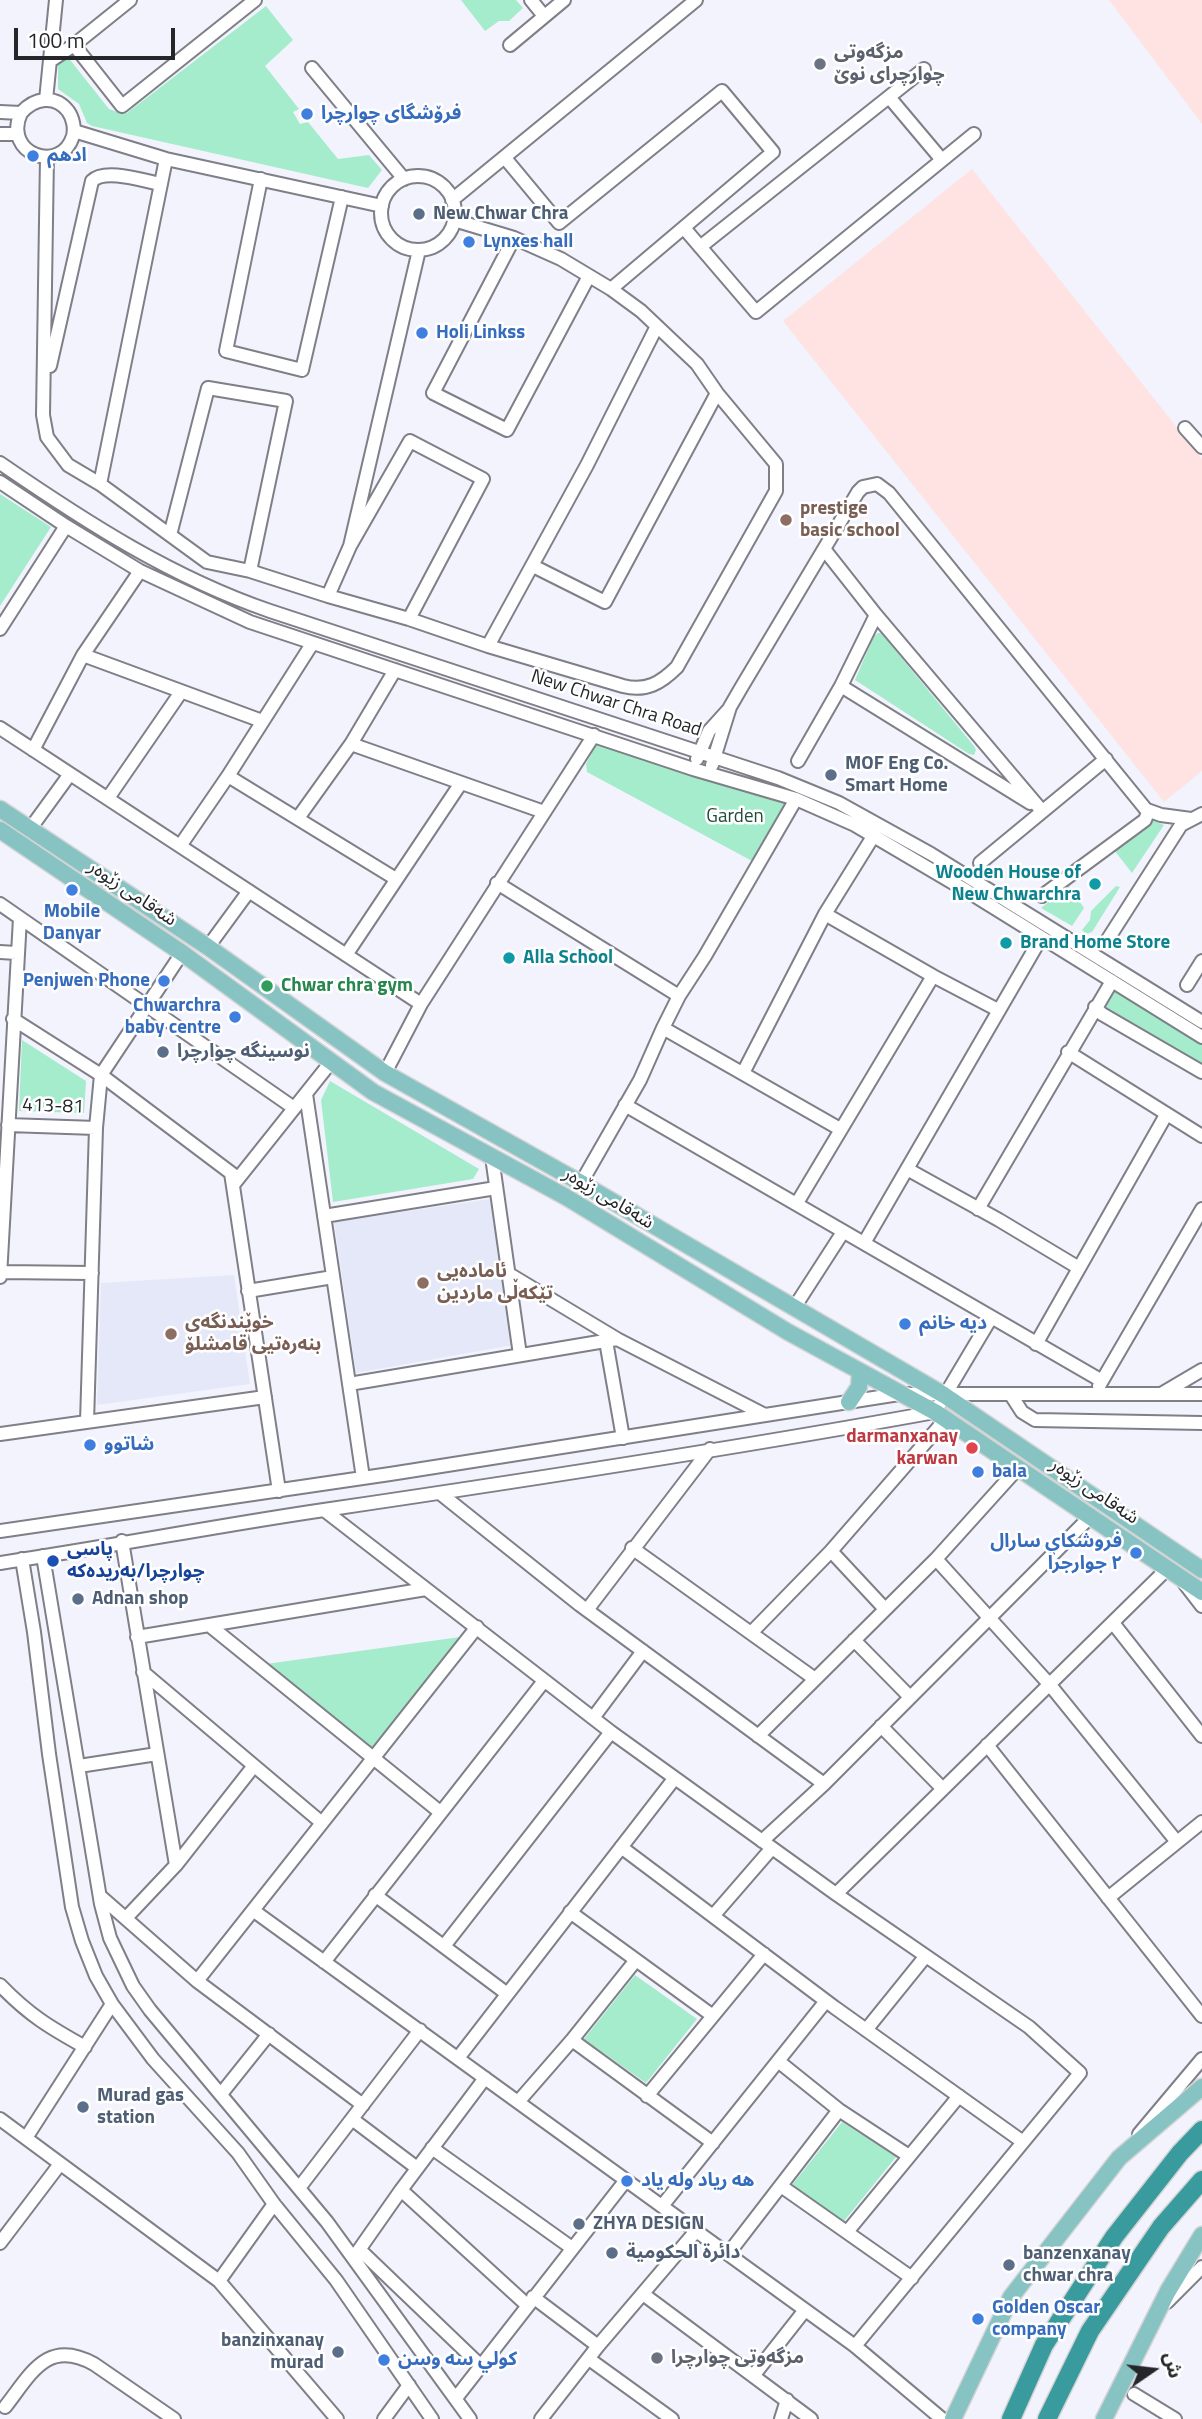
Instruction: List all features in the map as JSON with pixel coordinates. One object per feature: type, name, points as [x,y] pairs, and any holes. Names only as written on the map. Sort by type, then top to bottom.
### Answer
[{"type":"highway","points":[[1011,2419],[1044,2345],[1114,2237],[1180,2153],[1202,2130]]},
{"type":"highway","points":[[1047,2419],[1090,2331],[1161,2227],[1202,2180]]},
{"type":"main road","name":"شەقامی زێوەر","points":[[0,809],[208,947],[385,1073],[944,1395],[1202,1570]]},
{"type":"main road","name":"شەقامی زێوەر","points":[[0,830],[182,953],[373,1092],[566,1197],[788,1332],[940,1416],[1202,1592]]},
{"type":"main road","points":[[849,1402],[859,1387],[860,1372]]},
{"type":"main road","points":[[954,2419],[1011,2297],[1119,2158],[1202,2087]]},
{"type":"main road","points":[[1104,2419],[1158,2312],[1202,2235]]},
{"type":"street","points":[[46,100],[55,0]]},
{"type":"street","points":[[50,61],[74,46],[130,0]]},
{"type":"street","points":[[74,46],[122,106],[255,0]]},
{"type":"street","points":[[530,0],[544,16]]},
{"type":"street","points":[[510,45],[564,0]]},
{"type":"street","points":[[452,200],[696,0]]},
{"type":"street","points":[[312,68],[404,179]]},
{"type":"street","points":[[700,247],[924,69]]},
{"type":"street","points":[[505,158],[559,223],[722,91],[773,152],[611,289]]},
{"type":"street","points":[[889,97],[942,160]]},
{"type":"street","points":[[46,100],[63,106],[69,113],[74,131],[68,146],[62,152],[47,157],[39,156],[25,148],[17,127],[21,113],[32,103],[46,100]]},
{"type":"street","points":[[0,112],[21,113]]},
{"type":"street","points":[[74,131],[166,159],[382,206]]},
{"type":"street","points":[[0,134],[18,134]]},
{"type":"street","points":[[684,228],[755,312],[974,134]]},
{"type":"street","points":[[47,157],[44,426],[55,450],[76,471],[100,484],[207,562],[250,571],[632,689],[648,688],[659,683],[677,667],[776,491],[776,464],[717,393],[697,364],[611,289],[561,259],[514,238],[454,220]]},
{"type":"street","points":[[100,484],[166,159]]},
{"type":"street","points":[[44,394],[92,181],[96,176],[107,174],[161,184]]},
{"type":"street","points":[[427,178],[438,183],[452,200],[454,220],[451,229],[438,244],[419,250],[401,246],[387,233],[381,215],[382,206],[390,190],[404,179],[427,178]]},
{"type":"street","points":[[261,179],[226,351],[302,370],[342,197]]},
{"type":"street","points":[[514,238],[433,393],[507,430],[589,276]]},
{"type":"street","points":[[350,546],[419,250]]},
{"type":"street","points":[[488,646],[533,566],[656,326]]},
{"type":"street","points":[[170,535],[208,388],[286,401],[250,571]]},
{"type":"street","points":[[533,566],[605,602],[717,393]]},
{"type":"street","points":[[1185,428],[1202,447]]},
{"type":"street","points":[[328,596],[350,546],[410,441],[483,479],[409,619]]},
{"type":"street","name":"New Chwar Chra Road","points":[[0,463],[105,532],[187,578],[256,606],[787,781],[839,803],[881,825],[1036,918],[1202,1022]]},
{"type":"street","name":"New Chwar Chra Road","points":[[0,482],[140,571],[250,622],[693,769],[796,799],[874,835],[1202,1037]]},
{"type":"street","points":[[693,769],[709,731],[730,707],[858,492],[870,484],[884,488],[1147,810],[1161,815],[1197,816]]},
{"type":"street","points":[[0,629],[66,526]]},
{"type":"street","points":[[824,549],[876,615],[1042,811]]},
{"type":"street","points":[[33,750],[83,655],[140,571]]},
{"type":"street","points":[[798,761],[841,686],[876,615]]},
{"type":"street","points":[[180,845],[228,776],[312,643]]},
{"type":"street","points":[[83,655],[262,721]]},
{"type":"street","points":[[298,818],[351,744],[395,670]]},
{"type":"street","points":[[841,686],[1042,811]]},
{"type":"street","points":[[108,798],[181,692]]},
{"type":"street","points":[[710,773],[730,707]]},
{"type":"street","points":[[0,728],[421,1004]]},
{"type":"street","points":[[385,1073],[421,1004],[594,735]]},
{"type":"street","points":[[351,744],[544,812]]},
{"type":"street","points":[[980,863],[1106,759]]},
{"type":"street","points":[[30,829],[70,774]]},
{"type":"street","points":[[228,776],[396,879]]},
{"type":"street","points":[[346,955],[461,783]]},
{"type":"street","points":[[581,1184],[640,1080],[679,996],[796,799]]},
{"type":"street","points":[[1042,896],[1145,820],[1147,810]]},
{"type":"street","points":[[1108,939],[1181,825],[1197,816]]},
{"type":"street","points":[[743,1073],[825,914],[874,835]]},
{"type":"street","points":[[497,883],[679,996]]},
{"type":"street","points":[[208,947],[249,891]]},
{"type":"street","points":[[0,904],[294,1108]]},
{"type":"street","points":[[825,914],[933,976],[999,1010]]},
{"type":"street","points":[[0,1277],[3,1167],[8,1125],[20,918]]},
{"type":"street","points":[[864,1243],[1041,937]]},
{"type":"street","points":[[0,952],[16,953]]},
{"type":"street","points":[[87,1422],[96,1128],[101,1075],[182,953]]},
{"type":"street","points":[[1187,985],[1202,961]]},
{"type":"street","points":[[797,1203],[933,976]]},
{"type":"street","points":[[978,1209],[1112,981]]},
{"type":"street","points":[[1095,1007],[1101,1014],[1202,1072]]},
{"type":"street","points":[[13,1019],[101,1075],[234,1179],[248,1292],[279,1491]]},
{"type":"street","points":[[663,1028],[840,1129]]},
{"type":"street","points":[[1068,1052],[1202,1136]]},
{"type":"street","points":[[234,1179],[331,1062]]},
{"type":"street","points":[[306,1094],[363,1478]]},
{"type":"street","points":[[625,1105],[1102,1381]]},
{"type":"street","points":[[1036,1344],[1166,1115]]},
{"type":"street","name":"413-81","points":[[8,1125],[96,1128]]},
{"type":"street","points":[[492,1157],[520,1355]]},
{"type":"street","points":[[907,1169],[1079,1268]]},
{"type":"street","points":[[324,1216],[496,1188]]},
{"type":"street","points":[[1094,1395],[1202,1209]]},
{"type":"street","points":[[794,1308],[843,1232]]},
{"type":"street","points":[[1,1272],[92,1273]]},
{"type":"street","points":[[509,1275],[612,1340],[765,1416]]},
{"type":"street","points":[[248,1292],[333,1277]]},
{"type":"street","points":[[751,1633],[831,1552],[940,1416],[944,1395],[991,1318]]},
{"type":"street","points":[[349,1384],[612,1340]]},
{"type":"street","points":[[612,1340],[623,1438]]},
{"type":"street","points":[[1161,1395],[1202,1370]]},
{"type":"street","points":[[0,1531],[158,1510],[899,1394],[1202,1394]]},
{"type":"street","points":[[1011,1395],[1022,1412],[1035,1420],[1202,1423]]},
{"type":"street","points":[[0,1434],[265,1397]]},
{"type":"street","points":[[826,1405],[831,1431]]},
{"type":"street","points":[[0,1563],[122,1541],[441,1494],[710,1449],[940,1416]]},
{"type":"street","points":[[587,1610],[710,1449]]},
{"type":"street","points":[[758,1736],[936,1559],[1019,1467]]},
{"type":"street","points":[[441,1494],[587,1610],[824,1784]]},
{"type":"street","points":[[158,1510],[162,1535]]},
{"type":"street","points":[[324,1510],[674,1779],[1028,2027],[1080,2073],[855,2346]]},
{"type":"street","points":[[713,1916],[767,1845],[824,1784],[1090,1516]]},
{"type":"street","points":[[122,1541],[176,1865]]},
{"type":"street","points":[[632,1548],[815,1679]]},
{"type":"street","points":[[831,1552],[885,1609]]},
{"type":"street","points":[[43,1556],[100,1896],[110,1938],[133,1986],[150,2010],[299,2188],[357,2253],[482,2367]]},
{"type":"street","points":[[22,1559],[72,1907],[96,1976],[153,2059],[237,2153],[274,2204],[336,2280],[432,2419]]},
{"type":"street","points":[[936,1559],[1050,1685],[1177,1842]]},
{"type":"street","points":[[836,1894],[1113,1623],[1173,1572],[1202,1606]]},
{"type":"street","points":[[137,1637],[426,1589]]},
{"type":"street","points":[[1113,1623],[1202,1735]]},
{"type":"street","points":[[209,1625],[440,1812]]},
{"type":"street","points":[[197,1981],[477,1627]]},
{"type":"street","points":[[854,1640],[910,1698]]},
{"type":"street","points":[[593,1718],[643,1651]]},
{"type":"street","points":[[143,1672],[322,1823]]},
{"type":"street","points":[[324,1962],[544,1681]]},
{"type":"street","points":[[881,1726],[942,1788]]},
{"type":"street","points":[[444,1946],[611,1732]]},
{"type":"street","points":[[987,1745],[1202,2016]]},
{"type":"street","points":[[79,1766],[157,1754]]},
{"type":"street","points":[[127,1918],[176,1865],[253,1767]]},
{"type":"street","points":[[457,2058],[674,1779]]},
{"type":"street","points":[[1108,1898],[1202,1822]]},
{"type":"street","points":[[621,1847],[826,2001],[1023,2142]]},
{"type":"street","points":[[376,1895],[506,1993]]},
{"type":"street","points":[[100,1896],[197,1981],[363,2105]]},
{"type":"street","points":[[254,1911],[855,2346],[942,2419]]},
{"type":"street","points":[[570,1912],[713,2017]]},
{"type":"street","points":[[647,2096],[764,1954]]},
{"type":"street","points":[[866,2030],[925,1957]]},
{"type":"street","points":[[518,2102],[636,1960]]},
{"type":"street","points":[[0,1985],[38,2020],[85,2047]]},
{"type":"street","points":[[662,2206],[826,2001]]},
{"type":"street","points":[[26,2138],[113,2004]]},
{"type":"street","points":[[299,2188],[420,2030]]},
{"type":"street","points":[[221,2094],[269,2034]]},
{"type":"street","points":[[572,2040],[713,2143]]},
{"type":"street","points":[[1119,2158],[1202,2059]]},
{"type":"street","points":[[778,2061],[839,2110],[909,2156]]},
{"type":"street","points":[[357,2253],[485,2078]]},
{"type":"street","points":[[847,2232],[959,2096]]},
{"type":"street","points":[[728,2254],[839,2110]]},
{"type":"street","points":[[0,2119],[219,2281],[337,2419]]},
{"type":"street","points":[[352,2119],[417,2168]]},
{"type":"street","points":[[237,2153],[255,2134]]},
{"type":"street","points":[[432,2148],[572,2248]]},
{"type":"street","points":[[0,2242],[60,2164]]},
{"type":"street","points":[[456,2398],[626,2180]]},
{"type":"street","points":[[780,2186],[912,2278]]},
{"type":"street","points":[[401,2190],[530,2301],[598,2346]]},
{"type":"street","points":[[219,2281],[274,2204]]},
{"type":"street","points":[[541,2419],[598,2346],[696,2231]]},
{"type":"street","points":[[357,2253],[470,2419]]},
{"type":"street","points":[[1158,2312],[1202,2267]]},
{"type":"street","points":[[643,2294],[811,2419]]},
{"type":"street","points":[[753,2376],[805,2310]]},
{"type":"street","points":[[12,2419],[2,2403],[48,2357],[63,2354],[80,2356],[94,2364],[174,2419]]},
{"type":"street","points":[[589,2359],[672,2419]]},
{"type":"street","points":[[384,2419],[408,2385]]},
{"type":"street","points":[[1134,2395],[1175,2419]]},
{"type":"street","points":[[781,2419],[788,2400]]},
{"type":"shaded area","points":[[1109,0],[1202,0],[1202,124]]},
{"type":"shaded area","points":[[972,169],[1202,459],[1202,771],[1164,802],[783,321]]},
{"type":"shaded area","name":"ئامادەیی تێکەڵی ماردین","points":[[490,1199],[513,1345],[356,1373],[334,1222]]},
{"type":"shaded area","name":"خوێندنگەی بنەرەتیی قامشلۆ","points":[[234,1275],[250,1384],[97,1405],[101,1283]]},
{"type":"green space","points":[[461,0],[516,0],[523,8],[509,21],[499,21],[485,31]]},
{"type":"green space","points":[[266,6],[293,40],[265,66],[299,109],[293,112],[300,124],[308,122],[338,159],[369,155],[382,170],[368,188],[92,126],[87,123],[79,104],[58,89],[58,63],[67,56],[109,109],[127,113]]},
{"type":"green space","points":[[0,494],[51,527],[0,606]]},
{"type":"green space","points":[[881,633],[974,746],[974,755],[855,680],[874,636]]},
{"type":"green space","name":"Garden","points":[[599,739],[787,801],[752,861],[587,772],[586,764]]},
{"type":"green space","points":[[1152,820],[1164,825],[1132,873],[1114,850]]},
{"type":"green space","points":[[1069,886],[1084,908],[1072,926],[1041,908]]},
{"type":"green space","points":[[1116,886],[1120,887],[1092,932],[1086,934],[1082,930],[1090,920],[1091,911]]},
{"type":"green space","points":[[1115,991],[1202,1043],[1202,1066],[1103,1008]]},
{"type":"green space","points":[[22,1040],[86,1081],[84,1113],[19,1111]]},
{"type":"green space","points":[[330,1081],[479,1169],[473,1179],[333,1202],[321,1100]]},
{"type":"green space","points":[[460,1637],[373,1748],[266,1664]]},
{"type":"green space","points":[[635,1975],[697,2019],[646,2083],[584,2039]]},
{"type":"green space","points":[[842,2122],[896,2157],[844,2221],[792,2185]]},
{"type":"place","name":"مزگەوتی چوارچرای نوێ","points":[[820,64]]},
{"type":"place","name":"فرۆشگای چوارچرا","points":[[307,114]]},
{"type":"place","name":"ادهم","points":[[33,156]]},
{"type":"place","name":"New Chwar Chra","points":[[419,214]]},
{"type":"place","name":"Lynxes hall","points":[[469,242]]},
{"type":"place","name":"Holi Linkss","points":[[422,333]]},
{"type":"place","name":"prestige basic school","points":[[786,520]]},
{"type":"place","name":"MOF Eng Co. Smart Home","points":[[831,775]]},
{"type":"place","name":"Wooden House of New Chwarchra","points":[[1095,884]]},
{"type":"place","name":"Mobile Danyar","points":[[72,890]]},
{"type":"place","name":"Brand Home Store","points":[[1006,943]]},
{"type":"place","name":"Alla School","points":[[509,958]]},
{"type":"place","name":"Penjwen Phone","points":[[164,981]]},
{"type":"place","name":"Chwar chra gym","points":[[267,986]]},
{"type":"place","name":"Chwarchra baby centre","points":[[235,1017]]},
{"type":"place","name":"نوسینگە چوارچرا","points":[[163,1052]]},
{"type":"place","name":"ئامادەیی تێکەڵی ماردین","points":[[423,1283]]},
{"type":"place","name":"دیە خانم","points":[[905,1324]]},
{"type":"place","name":"خوێندنگەی بنەرەتیی قامشلۆ","points":[[171,1334]]},
{"type":"place","name":"شاتوو","points":[[90,1445]]},
{"type":"place","name":"darmanxanay karwan","points":[[972,1448]]},
{"type":"place","name":"bala","points":[[978,1472]]},
{"type":"place","name":"فروشكاي سارال ٢ جوارجرا","points":[[1136,1553]]},
{"type":"place","name":"پاسی چوارچرا/بەریدەکە","points":[[53,1561]]},
{"type":"place","name":"Adnan shop","points":[[78,1599]]},
{"type":"place","name":"Murad gas station","points":[[83,2107]]},
{"type":"place","name":"هه رياد وله ياد","points":[[627,2181]]},
{"type":"place","name":"ZHYA DESIGN","points":[[579,2224]]},
{"type":"place","name":"دائرة الحكومية","points":[[612,2253]]},
{"type":"place","name":"banzenxanay chwar chra","points":[[1009,2265]]},
{"type":"place","name":"Golden Oscar company","points":[[978,2319]]},
{"type":"place","name":"banzinxanay murad","points":[[338,2352]]},
{"type":"place","name":"مزگەوتی چوارچرا","points":[[657,2358]]},
{"type":"place","name":"كولي سه وسن","points":[[384,2360]]}]
